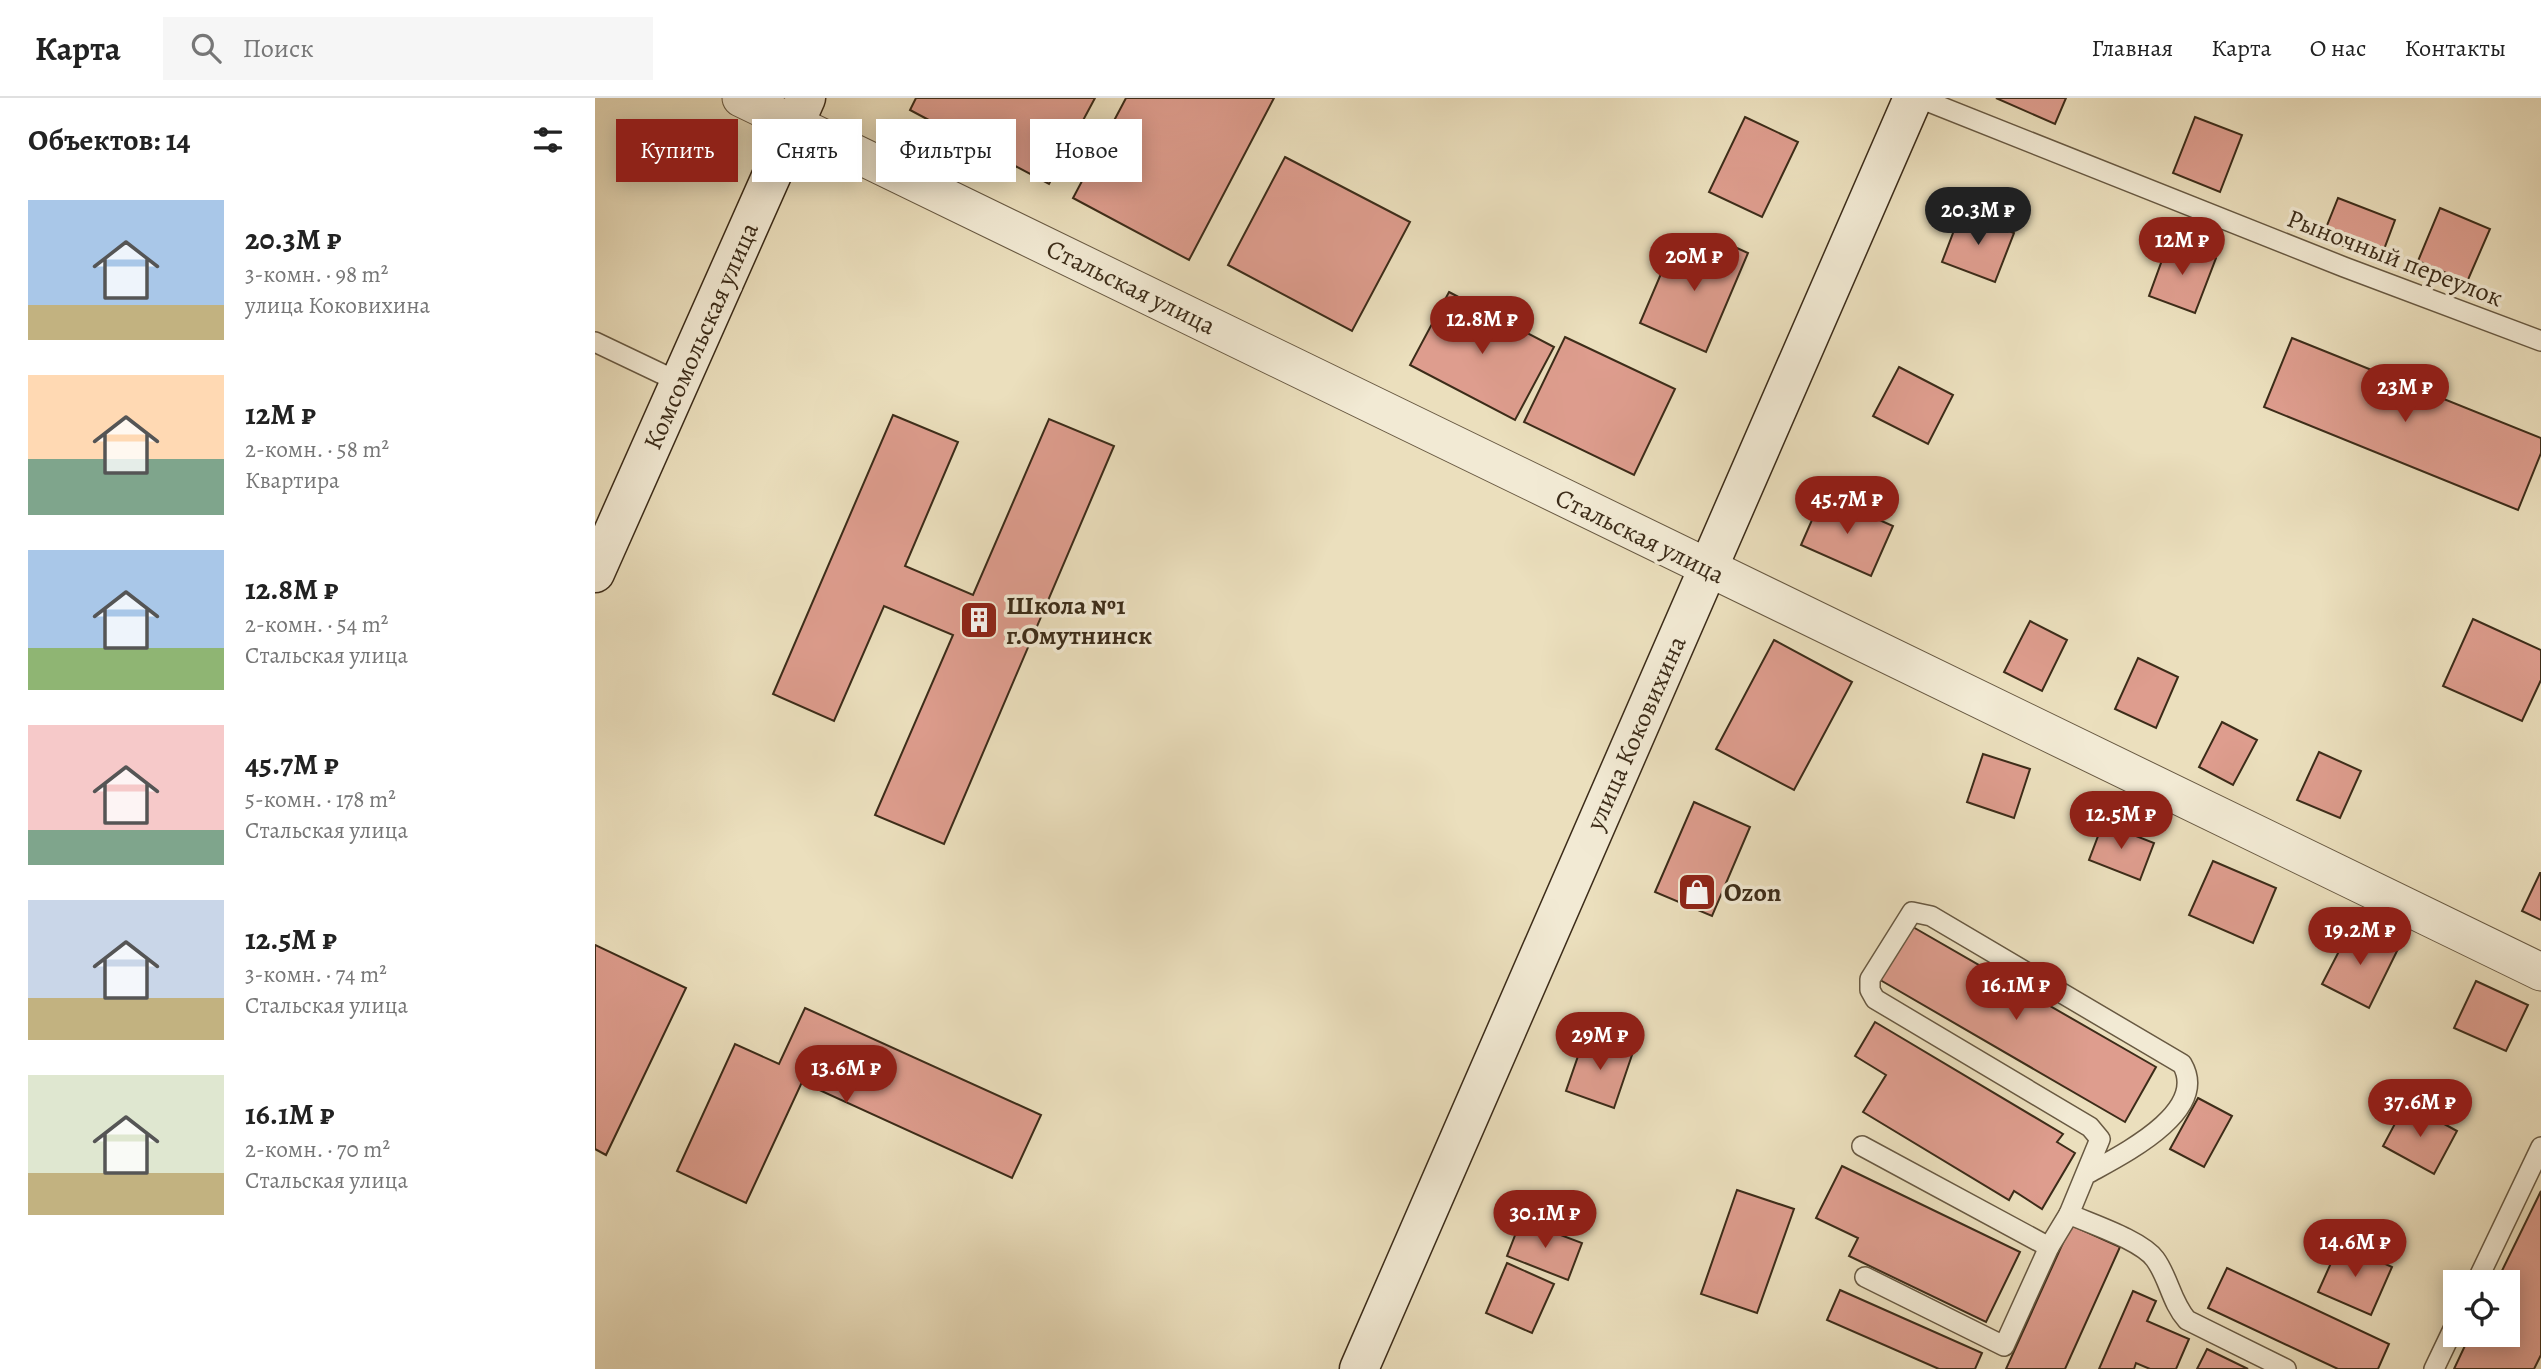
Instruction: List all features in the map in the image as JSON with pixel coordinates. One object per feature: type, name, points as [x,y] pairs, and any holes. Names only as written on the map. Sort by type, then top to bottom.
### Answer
[{"type":"street","name":"Стальская улица","points":[[741,98],[800,110],[1707,569],[2541,972]]},
{"type":"street","name":"улица Коковихина","points":[[1359,1369],[1913,98]]},
{"type":"street","name":"Комсомольская улица","points":[[595,573],[800,110]]},
{"type":"lane","name":"Рыночный переулок","points":[[1919,98],[2344,267],[2541,341]]},
{"type":"lane","points":[[595,342],[681,383]]},
{"type":"lane","points":[[1865,1277],[2004,1346],[2049,1247],[2069,1214],[2100,1139],[2090,1127],[1875,999],[1870,989],[1870,979],[1912,912],[1931,916],[2182,1065],[2189,1077],[2189,1088],[2179,1107],[2147,1140],[2087,1174]]},
{"type":"lane","points":[[1862,1146],[2049,1247]]},
{"type":"lane","points":[[2482,1270],[2541,1147]]},
{"type":"lane","points":[[2069,1214],[2145,1249],[2155,1259],[2176,1308],[2187,1320],[2286,1369]]},
{"type":"lane","points":[[2434,1369],[2444,1347]]},
{"type":"building","points":[[916,98],[1095,98],[1084,119],[1030,119],[1030,174],[1016,166],[1016,119],[927,119],[910,110]]},
{"type":"building","points":[[1126,98],[1274,98],[1189,260],[1073,198],[1081,182],[1142,182],[1142,119],[1115,119]]},
{"type":"building","points":[[1996,98],[2066,98],[2055,124]]},
{"type":"building","points":[[1745,117],[1798,142],[1762,217],[1709,192]]},
{"type":"building","points":[[2195,117],[2242,135],[2220,192],[2173,173]]},
{"type":"building","points":[[1285,157],[1410,222],[1352,331],[1228,265]]},
{"type":"building","points":[[2338,198],[2395,220],[2380,260],[2322,238]]},
{"type":"building","points":[[2440,208],[2490,229],[2467,282],[2418,261]]},
{"type":"building","points":[[1961,212],[2014,233],[1995,282],[1942,262]]},
{"type":"building","points":[[1715,238],[1748,253],[1706,352],[1640,323],[1675,241],[1708,256]]},
{"type":"building","points":[[2169,241],[2216,258],[2195,313],[2149,296]]},
{"type":"building","points":[[1449,292],[1554,347],[1515,420],[1410,365]]},
{"type":"building","points":[[1565,337],[1675,389],[1634,475],[1524,422]]},
{"type":"building","points":[[2292,338],[2541,438],[2541,453],[2518,510],[2264,407]]},
{"type":"building","points":[[1899,367],[1953,395],[1928,444],[1873,416]]},
{"type":"building","name":"Школа №1 г.Омутнинск","points":[[893,415],[958,442],[905,566],[973,595],[1049,419],[1114,446],[944,844],[875,815],[953,635],[884,606],[834,721],[773,694]]},
{"type":"building","points":[[1823,495],[1893,526],[1871,576],[1801,545]]},
{"type":"building","points":[[2473,619],[2541,650],[2541,680],[2522,721],[2443,686]]},
{"type":"building","points":[[2030,621],[2067,640],[2042,691],[2004,672]]},
{"type":"building","points":[[1774,640],[1852,682],[1794,790],[1716,749]]},
{"type":"building","points":[[2138,658],[2178,677],[2156,728],[2115,709]]},
{"type":"building","points":[[2222,722],[2257,740],[2233,785],[2199,767]]},
{"type":"building","points":[[2319,752],[2361,771],[2340,818],[2297,800]]},
{"type":"building","points":[[1983,754],[2030,769],[2014,818],[1967,802]]},
{"type":"building","points":[[1694,802],[1750,827],[1712,916],[1655,892]]},
{"type":"building","points":[[2103,823],[2154,843],[2140,880],[2089,860]]},
{"type":"building","points":[[2213,861],[2276,888],[2253,943],[2189,915]]},
{"type":"building","points":[[2541,873],[2541,920],[2522,911]]},
{"type":"building","points":[[1906,923],[2156,1067],[2125,1122],[1875,977]]},
{"type":"building","points":[[2352,926],[2398,949],[2369,1008],[2322,984]]},
{"type":"building","points":[[595,945],[686,988],[606,1155],[595,1149]]},
{"type":"building","points":[[2476,981],[2528,1005],[2506,1051],[2454,1028]]},
{"type":"building","points":[[805,1008],[1041,1115],[1012,1178],[802,1082],[746,1203],[677,1171],[735,1044],[779,1064]]},
{"type":"building","points":[[1875,1022],[2063,1134],[2057,1142],[2075,1153],[2042,1209],[2014,1191],[2009,1200],[1863,1112],[1886,1075],[1855,1056]]},
{"type":"building","points":[[1585,1036],[1633,1052],[1614,1108],[1566,1091]]},
{"type":"building","points":[[2198,1098],[2232,1116],[2204,1167],[2170,1149]]},
{"type":"building","points":[[2406,1103],[2457,1131],[2434,1174],[2383,1146]]},
{"type":"building","points":[[1842,1166],[2020,1252],[1986,1322],[1849,1256],[1858,1238],[1816,1218]]},
{"type":"building","points":[[1737,1190],[1794,1209],[1757,1313],[1701,1294]]},
{"type":"building","points":[[2541,1191],[2541,1355],[2534,1369],[2454,1369],[2464,1347],[2520,1347],[2520,1270],[2502,1270]]},
{"type":"building","points":[[1521,1220],[1582,1243],[1568,1280],[1507,1256]]},
{"type":"building","points":[[2071,1225],[2120,1247],[2065,1369],[2006,1369]]},
{"type":"building","points":[[2340,1243],[2392,1267],[2371,1315],[2318,1292]]},
{"type":"building","points":[[1507,1263],[1554,1284],[1532,1333],[1486,1313]]},
{"type":"building","points":[[2227,1268],[2389,1344],[2378,1369],[2338,1369],[2208,1308]]},
{"type":"building","points":[[1840,1290],[1982,1353],[1975,1369],[1939,1369],[1827,1320]]},
{"type":"building","points":[[2133,1291],[2156,1301],[2147,1321],[2189,1339],[2176,1369],[2150,1369],[2136,1363],[2134,1369],[2099,1369]]},
{"type":"building","points":[[2207,1349],[2248,1369],[2197,1369]]},
{"type":"place","name":"Школа №1 г.Омутнинск","points":[[979,620]]},
{"type":"place","name":"Ozon","points":[[1697,892]]}]
